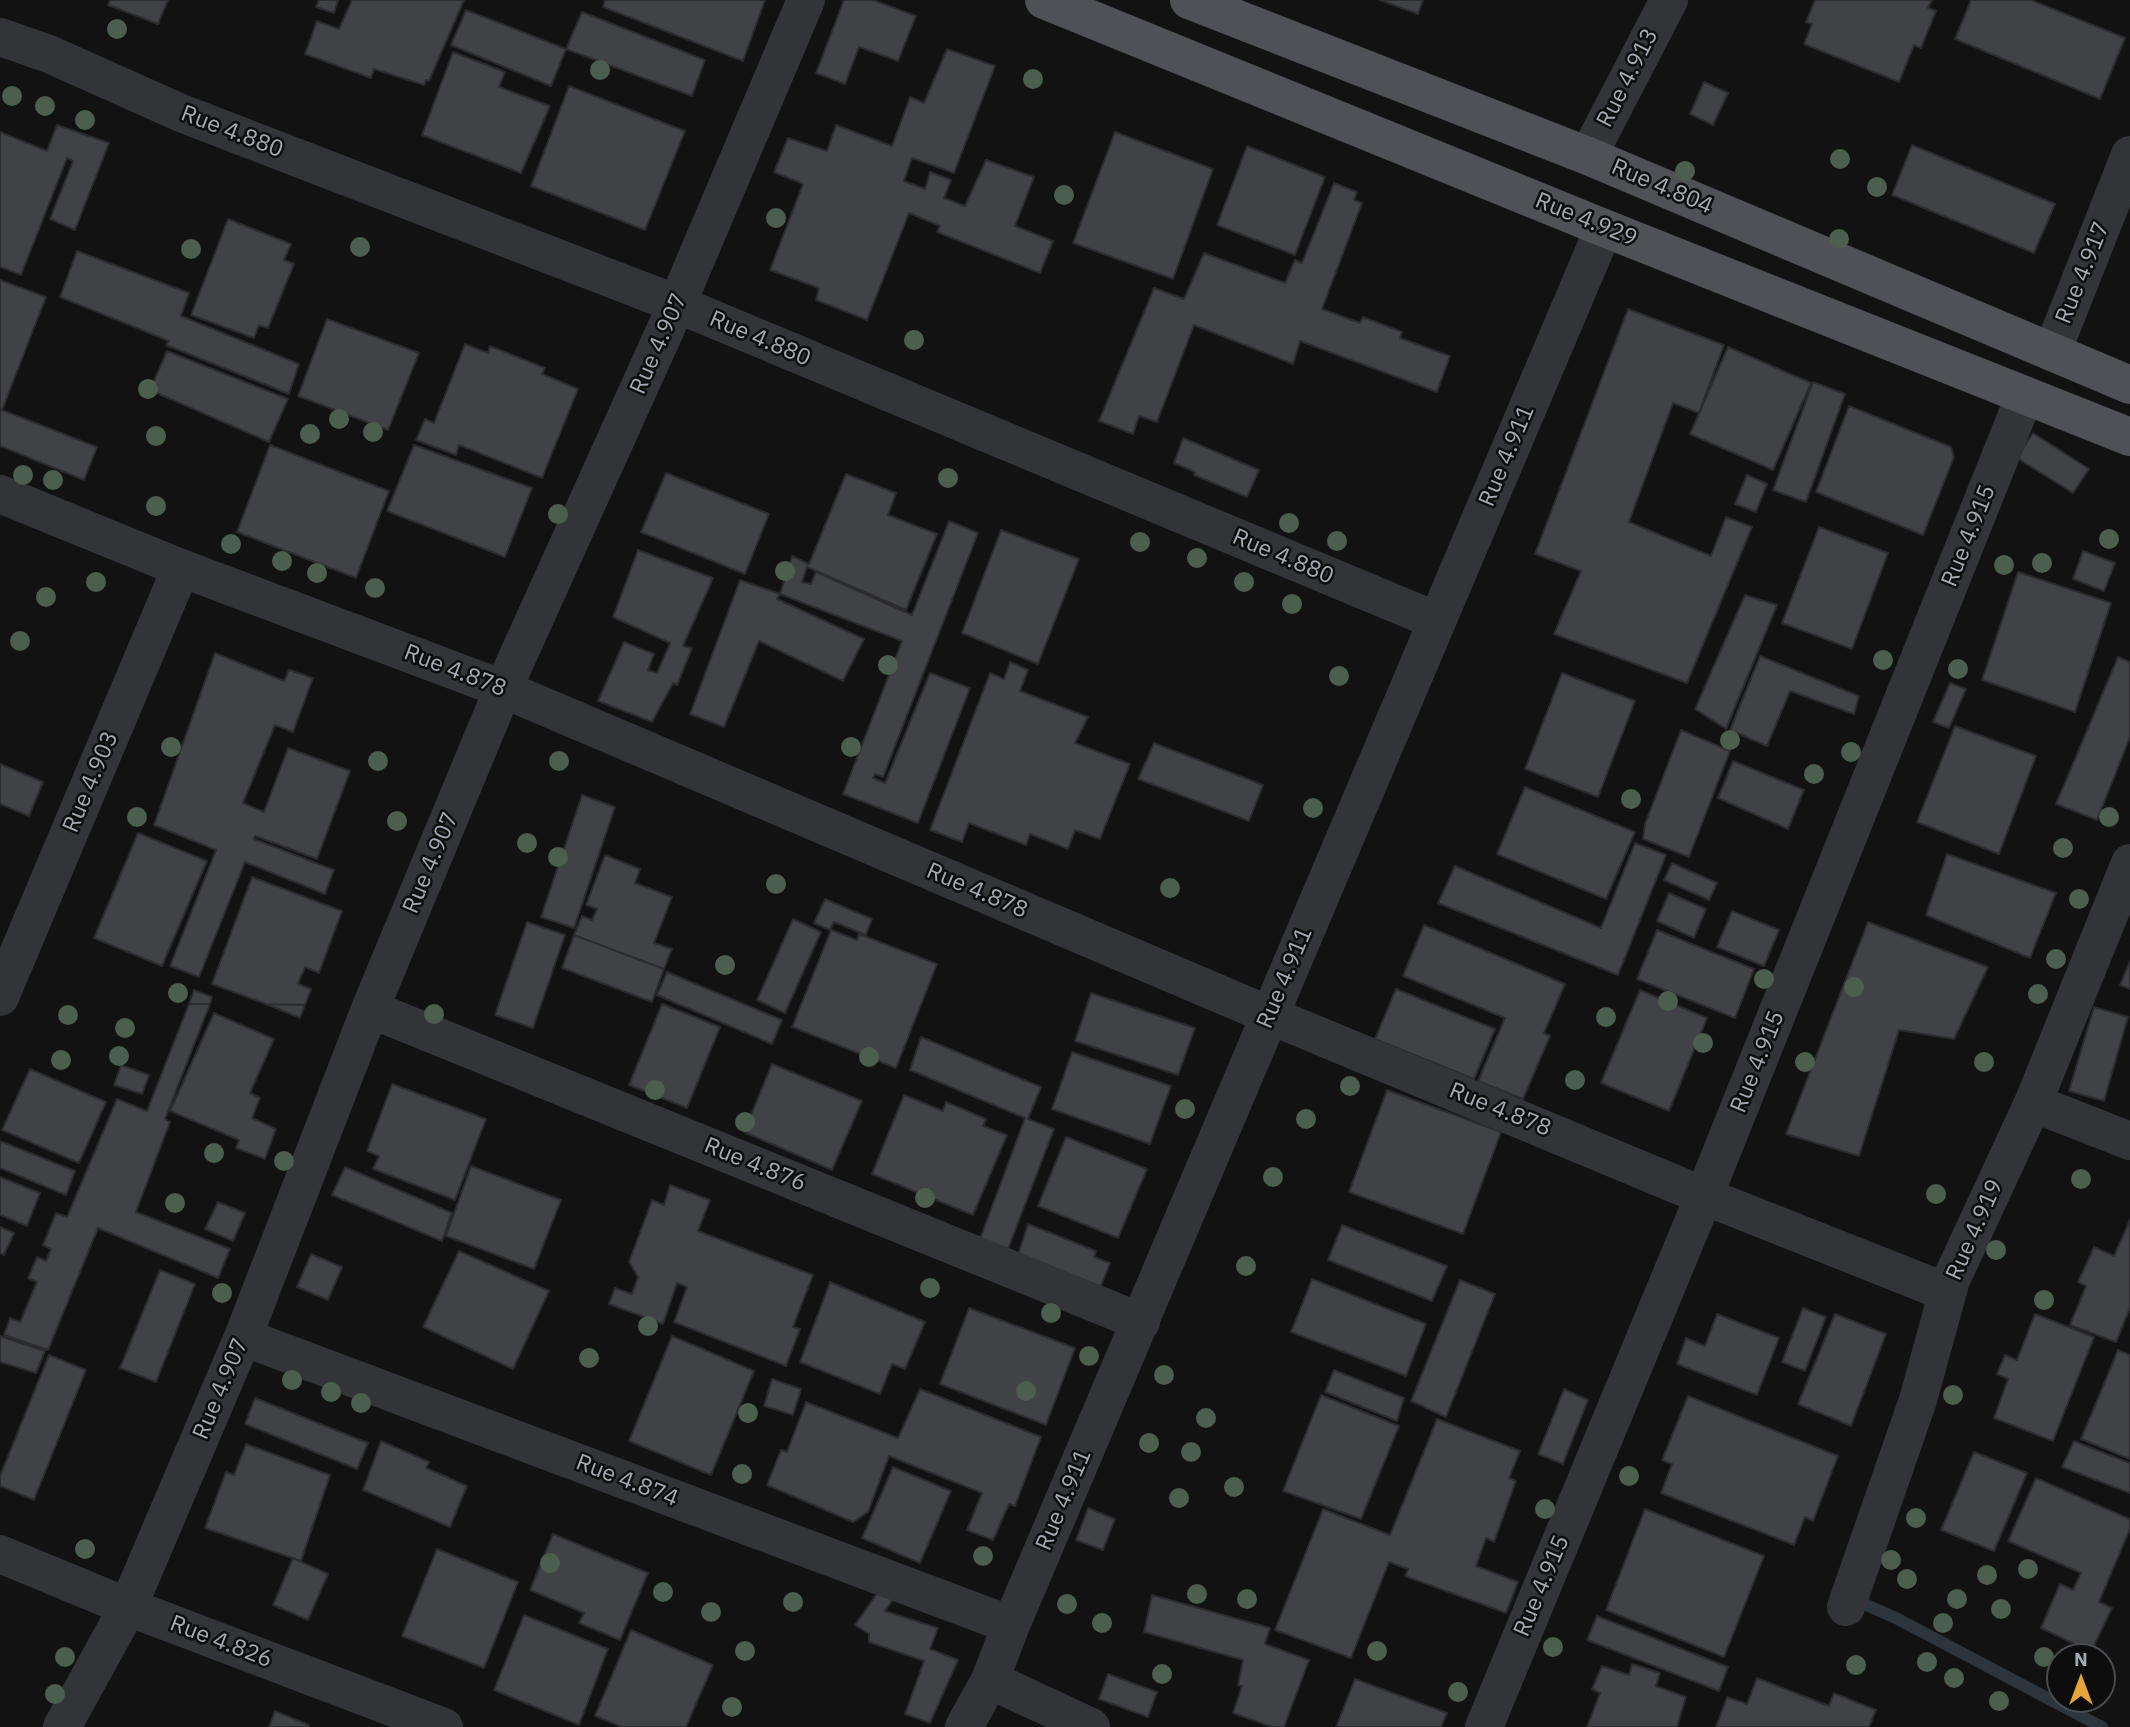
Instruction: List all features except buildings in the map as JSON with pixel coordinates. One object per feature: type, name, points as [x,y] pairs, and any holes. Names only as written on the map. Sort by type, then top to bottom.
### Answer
[{"type":"main road","name":"Rue 4.929","points":[[1044,0],[1604,228],[2130,437]]},
{"type":"main road","name":"Rue 4.804","points":[[1189,0],[1588,156],[2130,385]]},
{"type":"street","name":"Rue 4.907","points":[[62,1727],[128,1607],[243,1337],[370,1009],[503,689],[677,304],[806,0]]},
{"type":"street","name":"Rue 4.913","points":[[1588,156],[1669,0]]},
{"type":"street","name":"Rue 4.880","points":[[0,37],[48,54],[181,113],[677,304],[1437,621]]},
{"type":"street","name":"Rue 4.917","points":[[2052,352],[2130,155]]},
{"type":"street","name":"Rue 4.911","points":[[964,1727],[990,1680],[1604,228]]},
{"type":"street","name":"Rue 4.915","points":[[1484,1727],[1704,1196],[2025,395]]},
{"type":"street","name":"Rue 4.878","points":[[0,494],[181,568],[503,689],[1269,1016],[1704,1196],[1936,1288],[1951,1280]]},
{"type":"street","name":"Rue 4.903","points":[[0,997],[181,568]]},
{"type":"street","name":"Rue 4.919","points":[[1846,1607],[1918,1400],[1951,1280],[2033,1103],[2130,863]]},
{"type":"street","name":"Rue 4.876","points":[[370,1009],[1141,1322]]},
{"type":"street","points":[[2033,1103],[2130,1141]]},
{"type":"street","name":"Rue 4.874","points":[[243,1337],[1011,1625]]},
{"type":"street","name":"Rue 4.826","points":[[0,1554],[128,1607],[444,1727]]},
{"type":"street","points":[[990,1680],[1091,1727]]},
{"type":"waterway","points":[[1862,1603],[1896,1618],[2102,1727]]}]
